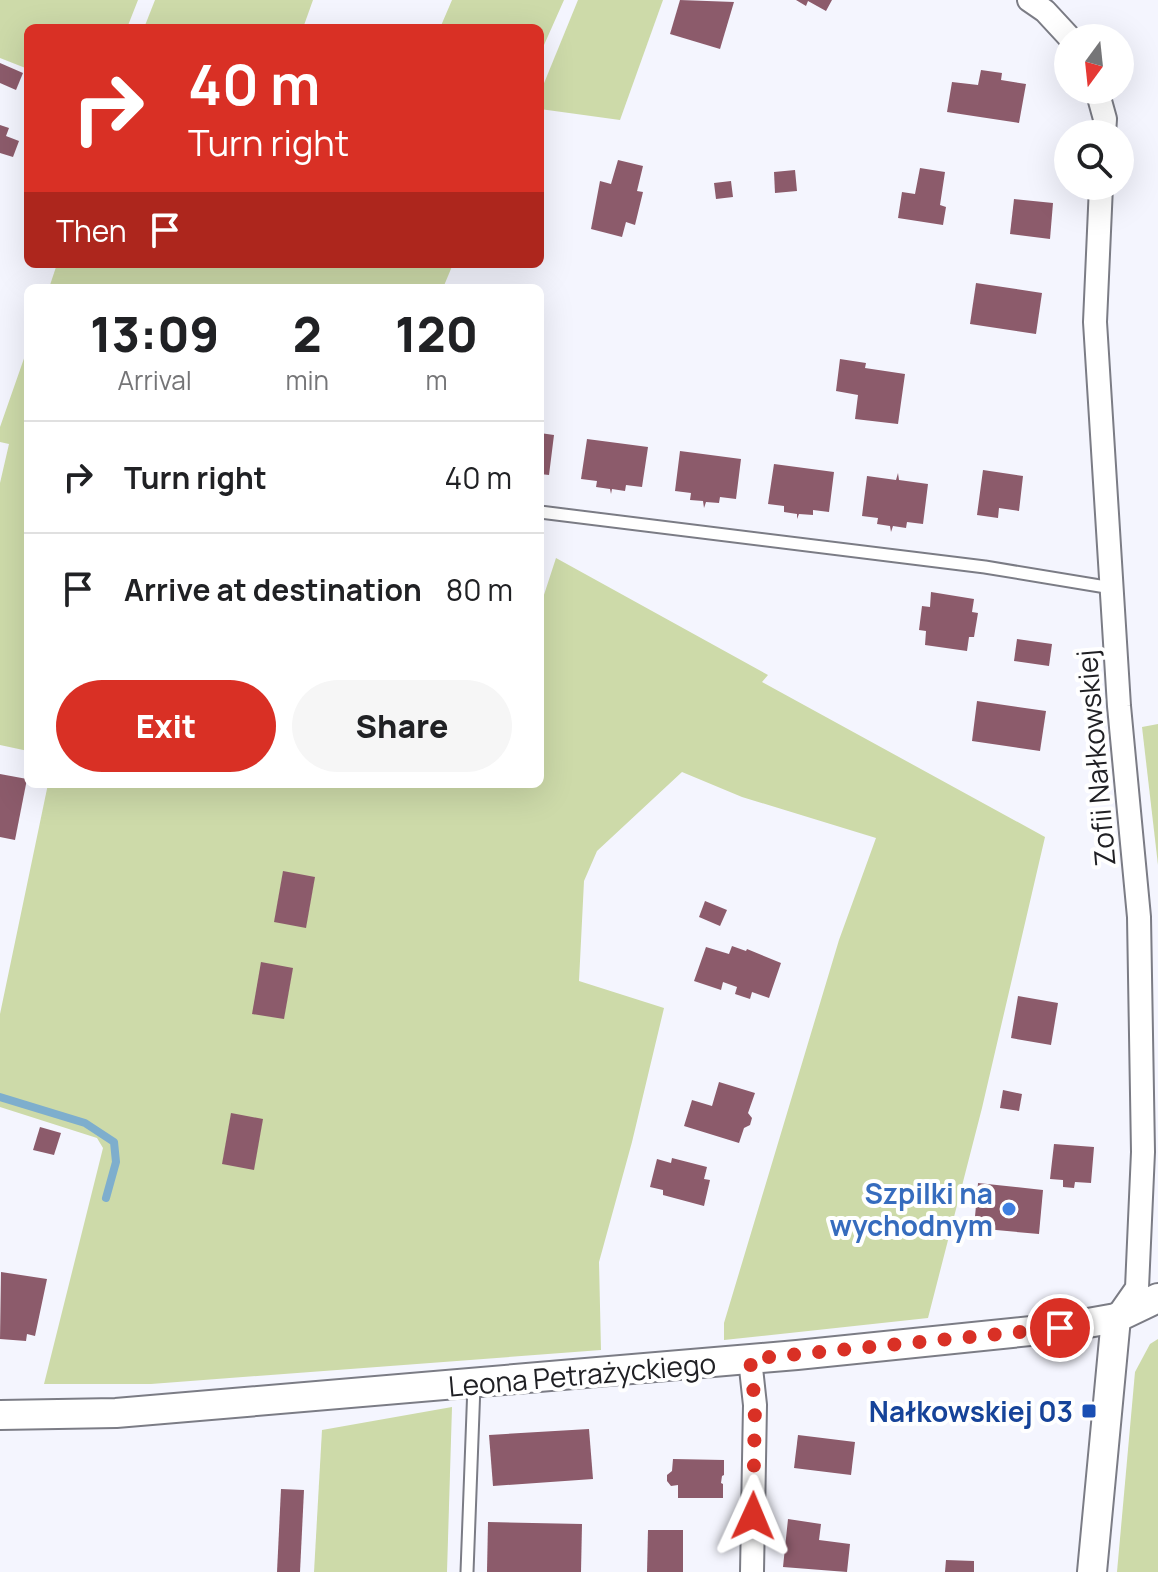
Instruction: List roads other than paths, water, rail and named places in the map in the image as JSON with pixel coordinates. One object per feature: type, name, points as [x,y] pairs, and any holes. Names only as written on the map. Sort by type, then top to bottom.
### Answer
[{"type":"street","points":[[1029,0],[1057,24]]},
{"type":"street","name":"Zofii Nałkowskiej","points":[[1100,200],[1095,322],[1119,706],[1139,917],[1143,1152],[1137,1288],[1116,1318]]},
{"type":"street","name":"Leona Petrażyckiego","points":[[0,1415],[116,1413],[988,1336],[1116,1318],[1158,1298]]},
{"type":"street","points":[[1092,1572],[1116,1318]]},
{"type":"street","points":[[750,1359],[755,1405],[752,1572]]},
{"type":"lane","points":[[544,512],[985,567],[1113,588]]},
{"type":"lane","points":[[467,1572],[474,1383]]},
{"type":"waterway","points":[[0,1097],[85,1123],[114,1142],[116,1162],[106,1198]]},
{"type":"place","name":"Szpilki na wychodnym","points":[[1009,1209]]},
{"type":"place","name":"Nałkowskiej 03","points":[[1089,1411]]}]
